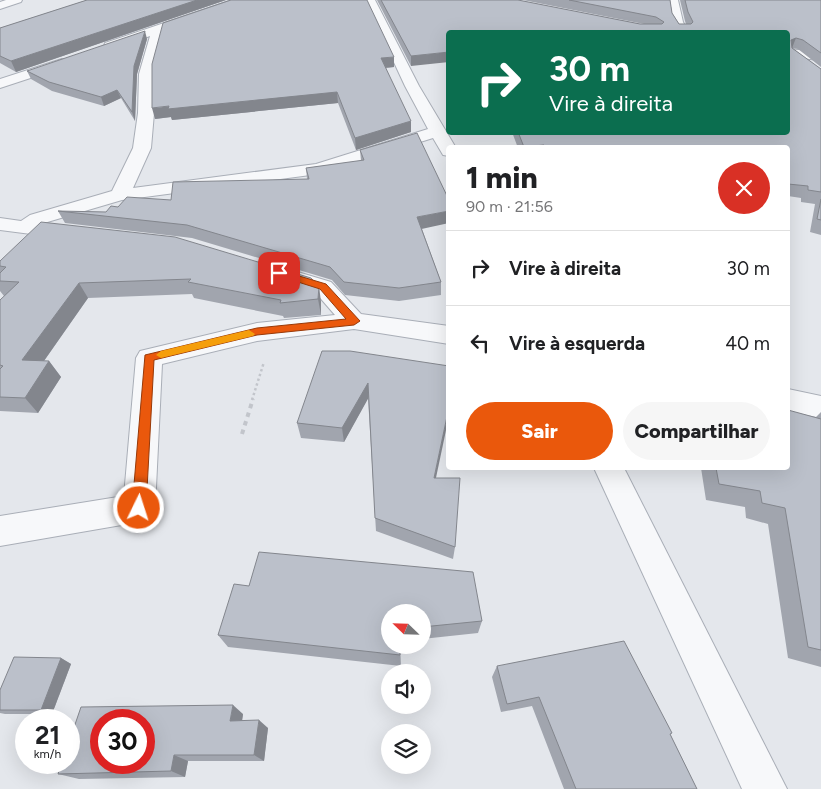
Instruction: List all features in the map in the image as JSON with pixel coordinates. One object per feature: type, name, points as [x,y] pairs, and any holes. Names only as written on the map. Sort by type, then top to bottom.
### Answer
[{"type":"street","points":[[0,6],[17,0]]},
{"type":"street","points":[[102,49],[243,0]]},
{"type":"street","points":[[370,0],[412,86],[440,124],[447,145]]},
{"type":"street","points":[[673,0],[677,22],[681,30]]},
{"type":"street","points":[[120,195],[142,148],[146,113],[146,74],[158,30]]},
{"type":"street","points":[[799,62],[821,56]]},
{"type":"street","points":[[0,84],[74,58]]},
{"type":"street","points":[[0,244],[11,226],[120,195],[318,169],[440,124]]},
{"type":"street","points":[[11,226],[88,235]]},
{"type":"street","points":[[265,268],[323,286],[354,321]]},
{"type":"street","points":[[0,531],[139,508],[149,358],[257,332],[354,321],[446,335]]},
{"type":"street","points":[[790,400],[821,407]]},
{"type":"street","points":[[610,470],[765,789]]},
{"type":"path","points":[[242,434],[273,330]]},
{"type":"building","points":[[87,0],[197,0],[11,61],[0,56],[0,28]]},
{"type":"building","points":[[231,0],[367,0],[394,57],[381,58],[411,121],[355,138],[337,92],[168,109],[169,106],[152,108],[152,64],[163,23]]},
{"type":"building","points":[[381,0],[518,0],[640,24],[662,24],[664,22],[656,17],[569,0],[670,0],[672,13],[679,24],[691,24],[693,22],[685,0],[821,0],[821,53],[803,40],[796,38],[791,40],[792,48],[821,69],[821,192],[808,190],[808,186],[790,184],[790,145],[523,145],[519,135],[790,135],[790,30],[446,30],[446,52],[411,56]]},
{"type":"building","points":[[145,31],[134,66],[132,112],[117,90],[101,97],[49,82],[27,71]]},
{"type":"building","points":[[417,133],[446,194],[446,212],[417,217],[441,282],[399,288],[344,282],[330,267],[187,225],[58,211],[106,212],[111,206],[118,207],[127,197],[171,200],[173,182],[309,179],[306,168],[364,160],[360,150]]},
{"type":"building","points":[[821,199],[821,220],[817,219]]},
{"type":"building","points":[[41,222],[175,237],[311,278],[319,286],[318,299],[280,303],[281,300],[188,282],[191,279],[79,283],[22,360],[49,361],[25,398],[0,397],[0,369],[3,366],[0,365],[0,300],[19,282],[0,281],[0,273],[6,267],[0,266],[0,261]]},
{"type":"building","points":[[322,351],[350,351],[446,366],[446,421],[434,478],[460,478],[455,547],[375,518],[368,383],[342,428],[297,423]]},
{"type":"building","points":[[790,411],[821,419],[821,650],[808,647],[785,508],[762,503],[760,491],[719,484],[716,470],[790,470]]},
{"type":"building","points":[[259,552],[473,572],[482,621],[431,626],[431,604],[381,604],[381,653],[218,635],[234,584],[249,586]]},
{"type":"building","points":[[624,641],[672,733],[670,734],[697,789],[576,789],[539,697],[507,704],[497,666]]},
{"type":"building","points":[[14,657],[61,658],[41,709],[0,710],[0,690]]},
{"type":"building","points":[[233,705],[230,721],[259,720],[254,755],[174,755],[171,771],[155,771],[155,709],[90,709],[90,773],[80,773],[81,707]]},
{"type":"slow traffic","points":[[161,355],[249,334]]},
{"type":"route","points":[[139,508],[149,358],[257,332],[354,321],[323,286],[279,273]]}]
